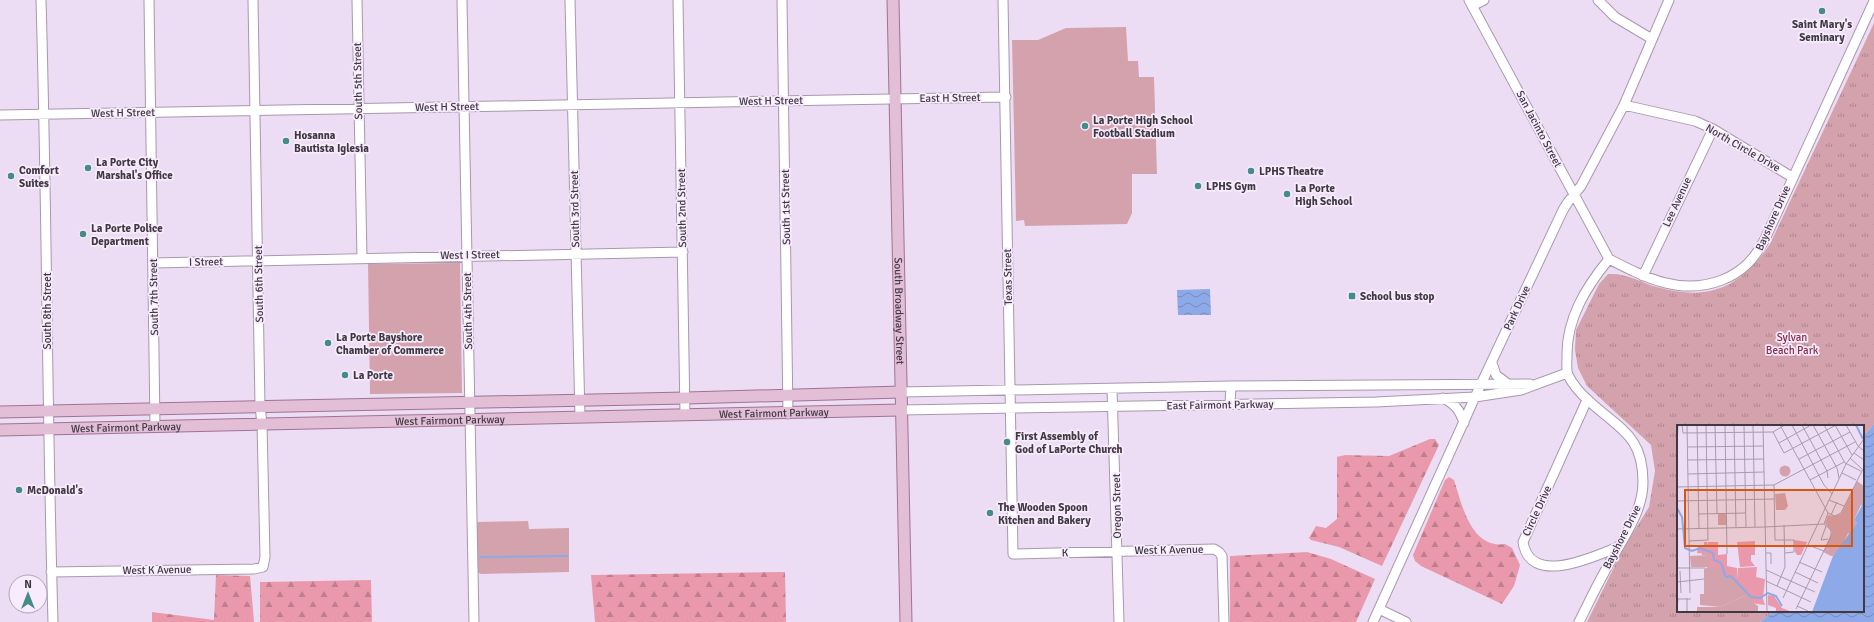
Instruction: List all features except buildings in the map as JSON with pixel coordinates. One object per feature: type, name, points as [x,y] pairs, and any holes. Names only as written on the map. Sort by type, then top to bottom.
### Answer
[{"type":"main road","name":"South Broadway Street","points":[[893,0],[906,622]]},
{"type":"main road","name":"West Fairmont Parkway","points":[[0,412],[686,398],[901,392]]},
{"type":"main road","points":[[840,394],[841,412]]},
{"type":"main road","points":[[365,404],[366,422]]},
{"type":"main road","name":"West Fairmont Parkway","points":[[0,430],[580,417],[788,414],[901,410]]},
{"type":"street","name":"South 8th Street","points":[[41,0],[44,115],[47,411],[52,622]]},
{"type":"street","name":"South 7th Street","points":[[149,0],[152,113],[155,426]]},
{"type":"street","name":"South 6th Street","points":[[253,0],[260,406],[262,424],[265,557],[263,567]]},
{"type":"street","name":"South 5th Street","points":[[357,0],[362,258]]},
{"type":"street","name":"South 4th Street","points":[[462,0],[474,622]]},
{"type":"street","name":"South 3rd Street","points":[[570,0],[580,417]]},
{"type":"street","name":"South 2nd Street","points":[[678,0],[686,415]]},
{"type":"street","name":"South 1st Street","points":[[782,0],[788,414]]},
{"type":"street","name":"Texas Street","points":[[1004,0],[1010,390],[1012,409],[1013,554]]},
{"type":"street","points":[[1470,3],[1484,0]]},
{"type":"street","points":[[1598,0],[1615,17],[1652,39]]},
{"type":"street","name":"Park Drive","points":[[1373,622],[1475,397],[1565,207],[1582,186],[1624,105],[1670,0]]},
{"type":"street","name":"Bayshore Drive","points":[[1609,259],[1643,276],[1670,284],[1692,288],[1708,286],[1739,272],[1757,255],[1874,1]]},
{"type":"street","name":"San Jacinto Street","points":[[1470,3],[1609,259]]},
{"type":"street","name":"East H Street","points":[[894,99],[1006,97]]},
{"type":"street","name":"West H Street","points":[[0,115],[894,99]]},
{"type":"street","name":"North Circle Drive","points":[[1624,105],[1680,117],[1713,129],[1792,177]]},
{"type":"street","name":"Lee Avenue","points":[[1643,276],[1713,129]]},
{"type":"street","name":"West I Street","points":[[258,261],[576,253],[682,252]]},
{"type":"street","points":[[1567,373],[1566,347],[1570,322],[1584,293],[1609,259]]},
{"type":"street","name":"I Street","points":[[154,263],[258,261]]},
{"type":"street","points":[[1492,363],[1496,375],[1508,384]]},
{"type":"street","name":"Bayshore Drive","points":[[1567,373],[1587,400],[1631,438],[1638,447],[1643,483],[1642,496],[1634,519],[1618,546],[1579,622]]},
{"type":"street","name":"East Fairmont Parkway","points":[[901,410],[1376,402],[1475,397],[1521,390],[1567,373]]},
{"type":"street","name":"East Fairmont Parkway","points":[[901,392],[1231,386],[1482,383],[1538,384]]},
{"type":"street","points":[[1230,404],[1231,386]]},
{"type":"street","name":"Oregon Street","points":[[1112,389],[1114,407],[1119,622]]},
{"type":"street","points":[[1442,398],[1460,411],[1464,423]]},
{"type":"street","name":"Circle Drive","points":[[1587,400],[1523,542],[1524,553],[1532,561],[1548,566],[1563,566],[1578,562],[1618,546]]},
{"type":"street","name":"West K Avenue","points":[[1118,551],[1214,549],[1219,552],[1222,556],[1224,622]]},
{"type":"street","name":"K","points":[[1013,554],[1118,551]]},
{"type":"street","name":"West K Avenue","points":[[51,572],[254,569],[263,567]]},
{"type":"street","points":[[1379,609],[1406,622]]},
{"type":"green space","name":"Sylvan Beach Park","points":[[1874,23],[1874,424],[1864,436],[1864,425],[1677,425],[1677,612],[1773,612],[1760,622],[1587,622],[1623,549],[1649,507],[1655,471],[1651,445],[1587,386],[1578,368],[1575,350],[1576,330],[1599,284],[1608,274],[1628,276],[1657,287],[1676,291],[1693,293],[1708,291],[1722,287],[1747,271],[1759,259],[1770,244]]},
{"type":"green space","name":"La Porte High School Football Stadium","points":[[1126,27],[1128,61],[1138,61],[1139,77],[1154,77],[1157,174],[1132,174],[1132,213],[1127,224],[1025,226],[1024,220],[1016,221],[1012,40],[1038,40],[1066,28]]},
{"type":"green space","points":[[460,263],[462,393],[370,394],[368,264]]},
{"type":"green space","points":[[1430,439],[1435,439],[1439,445],[1382,566],[1339,547],[1311,540],[1309,538],[1316,526],[1326,528],[1337,519],[1337,457],[1345,455],[1389,456]]},
{"type":"green space","points":[[1449,477],[1454,480],[1465,513],[1476,533],[1484,540],[1493,544],[1505,544],[1512,548],[1520,565],[1514,586],[1502,604],[1421,566],[1415,561],[1413,555],[1445,480]]},
{"type":"green space","points":[[528,521],[529,529],[569,528],[569,572],[481,574],[477,572],[476,525],[478,522]]},
{"type":"green space","points":[[1307,552],[1331,559],[1375,579],[1356,622],[1230,622],[1230,556]]},
{"type":"green space","points":[[785,572],[786,622],[595,622],[591,575]]},
{"type":"green space","points":[[216,575],[250,576],[254,622],[152,622],[152,612],[214,620]]},
{"type":"green space","points":[[371,580],[372,622],[260,622],[260,582]]},
{"type":"water","points":[[1210,289],[1211,315],[1178,315],[1177,290]]},
{"type":"water","points":[[1874,424],[1874,622],[1760,622],[1773,612],[1864,612],[1864,436]]},
{"type":"waterway","points":[[480,557],[567,556]]},
{"type":"place","name":"Saint Mary's Seminary","points":[[1822,11]]},
{"type":"place","name":"La Porte High School Football Stadium","points":[[1085,126]]},
{"type":"place","name":"Hosanna Bautista Iglesia","points":[[286,141]]},
{"type":"place","name":"La Porte City Marshal's Office","points":[[88,168]]},
{"type":"place","name":"LPHS Theatre","points":[[1251,171]]},
{"type":"place","name":"Comfort Suites","points":[[11,176]]},
{"type":"place","name":"LPHS Gym","points":[[1198,186]]},
{"type":"place","name":"La Porte High School","points":[[1287,194]]},
{"type":"place","name":"La Porte Police Department","points":[[83,234]]},
{"type":"place","name":"School bus stop","points":[[1352,296]]},
{"type":"place","name":"La Porte Bayshore Chamber of Commerce","points":[[328,343]]},
{"type":"place","name":"La Porte","points":[[345,375]]},
{"type":"place","name":"First Assembly of God of LaPorte Church","points":[[1007,442]]},
{"type":"place","name":"McDonald's","points":[[19,490]]},
{"type":"place","name":"The Wooden Spoon Kitchen and Bakery","points":[[990,513]]}]
